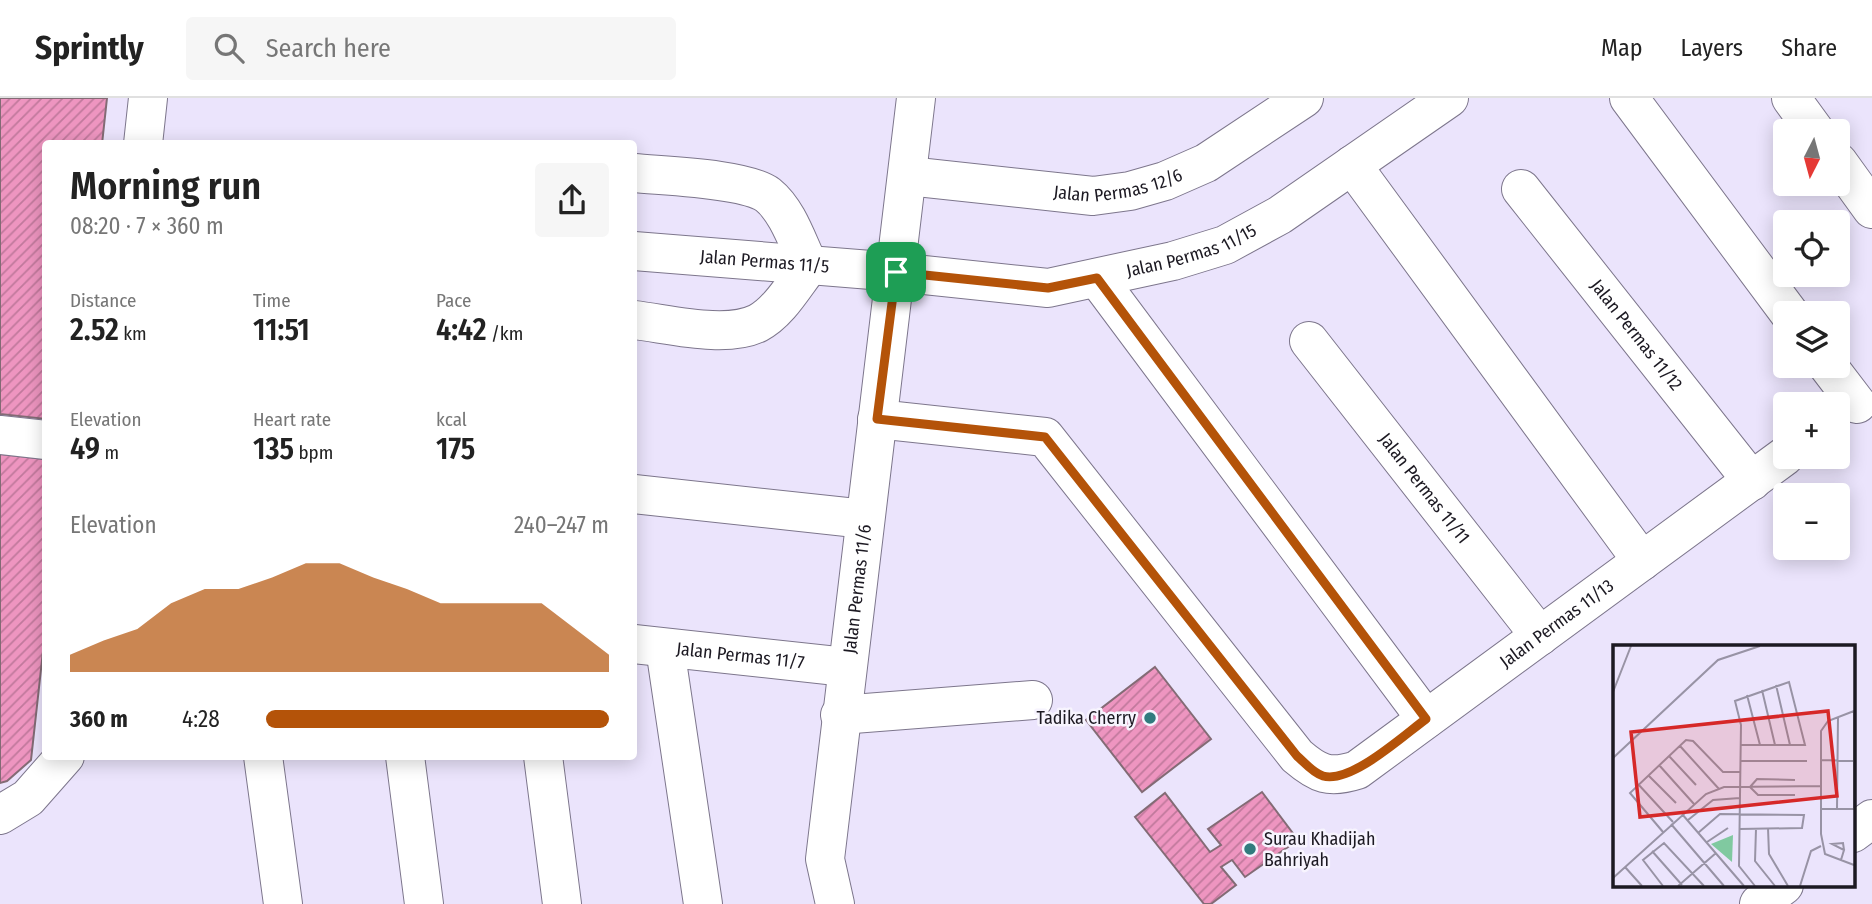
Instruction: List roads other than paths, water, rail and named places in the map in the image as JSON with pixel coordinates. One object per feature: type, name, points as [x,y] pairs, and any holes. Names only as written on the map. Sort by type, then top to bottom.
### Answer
[{"type":"street","points":[[143,140],[148,98]]},
{"type":"street","name":"Jalan Permas 11/6","points":[[835,904],[825,859],[840,715],[916,98]]},
{"type":"street","name":"Jalan Permas 12/6","points":[[908,176],[1093,196],[1130,191],[1165,181],[1206,163],[1304,98]]},
{"type":"street","name":"Jalan Permas 11/15","points":[[896,272],[1048,288],[1173,261],[1225,245],[1280,215],[1449,98]]},
{"type":"street","points":[[1629,98],[1780,301]]},
{"type":"street","points":[[1791,98],[1806,119]]},
{"type":"street","points":[[1352,165],[1642,561]]},
{"type":"street","points":[[637,173],[741,184],[768,195],[784,216],[809,266],[777,308],[759,323],[734,331],[637,320]]},
{"type":"street","points":[[1850,179],[1872,209]]},
{"type":"street","name":"Jalan Permas 11/12","points":[[1521,189],[1752,481]]},
{"type":"street","name":"Jalan Permas 11/5","points":[[637,251],[896,272]]},
{"type":"street","points":[[1097,278],[1426,719]]},
{"type":"street","name":"Jalan Permas 11/11","points":[[1309,341],[1540,636]]},
{"type":"street","points":[[1836,378],[1855,405]]},
{"type":"street","name":"Jalan Permas 11/13","points":[[877,419],[1045,437],[1297,756],[1323,776],[1357,770],[1773,465]]},
{"type":"street","points":[[0,435],[42,440]]},
{"type":"street","points":[[637,494],[865,519]]},
{"type":"street","points":[[649,646],[703,904]]},
{"type":"street","name":"Jalan Permas 11/7","points":[[649,646],[846,667]]},
{"type":"street","points":[[840,715],[1033,700]]},
{"type":"street","points":[[0,815],[28,798],[61,760]]},
{"type":"street","points":[[264,760],[283,904]]},
{"type":"street","points":[[406,760],[424,904]]},
{"type":"street","points":[[544,760],[562,904]]},
{"type":"street","points":[[1854,832],[1872,818]]},
{"type":"street","points":[[1759,904],[1783,886]]},
{"type":"place","name":"Tadika Cherry","points":[[1150,718]]},
{"type":"place","name":"Surau Khadijah Bahriyah","points":[[1250,849]]}]
